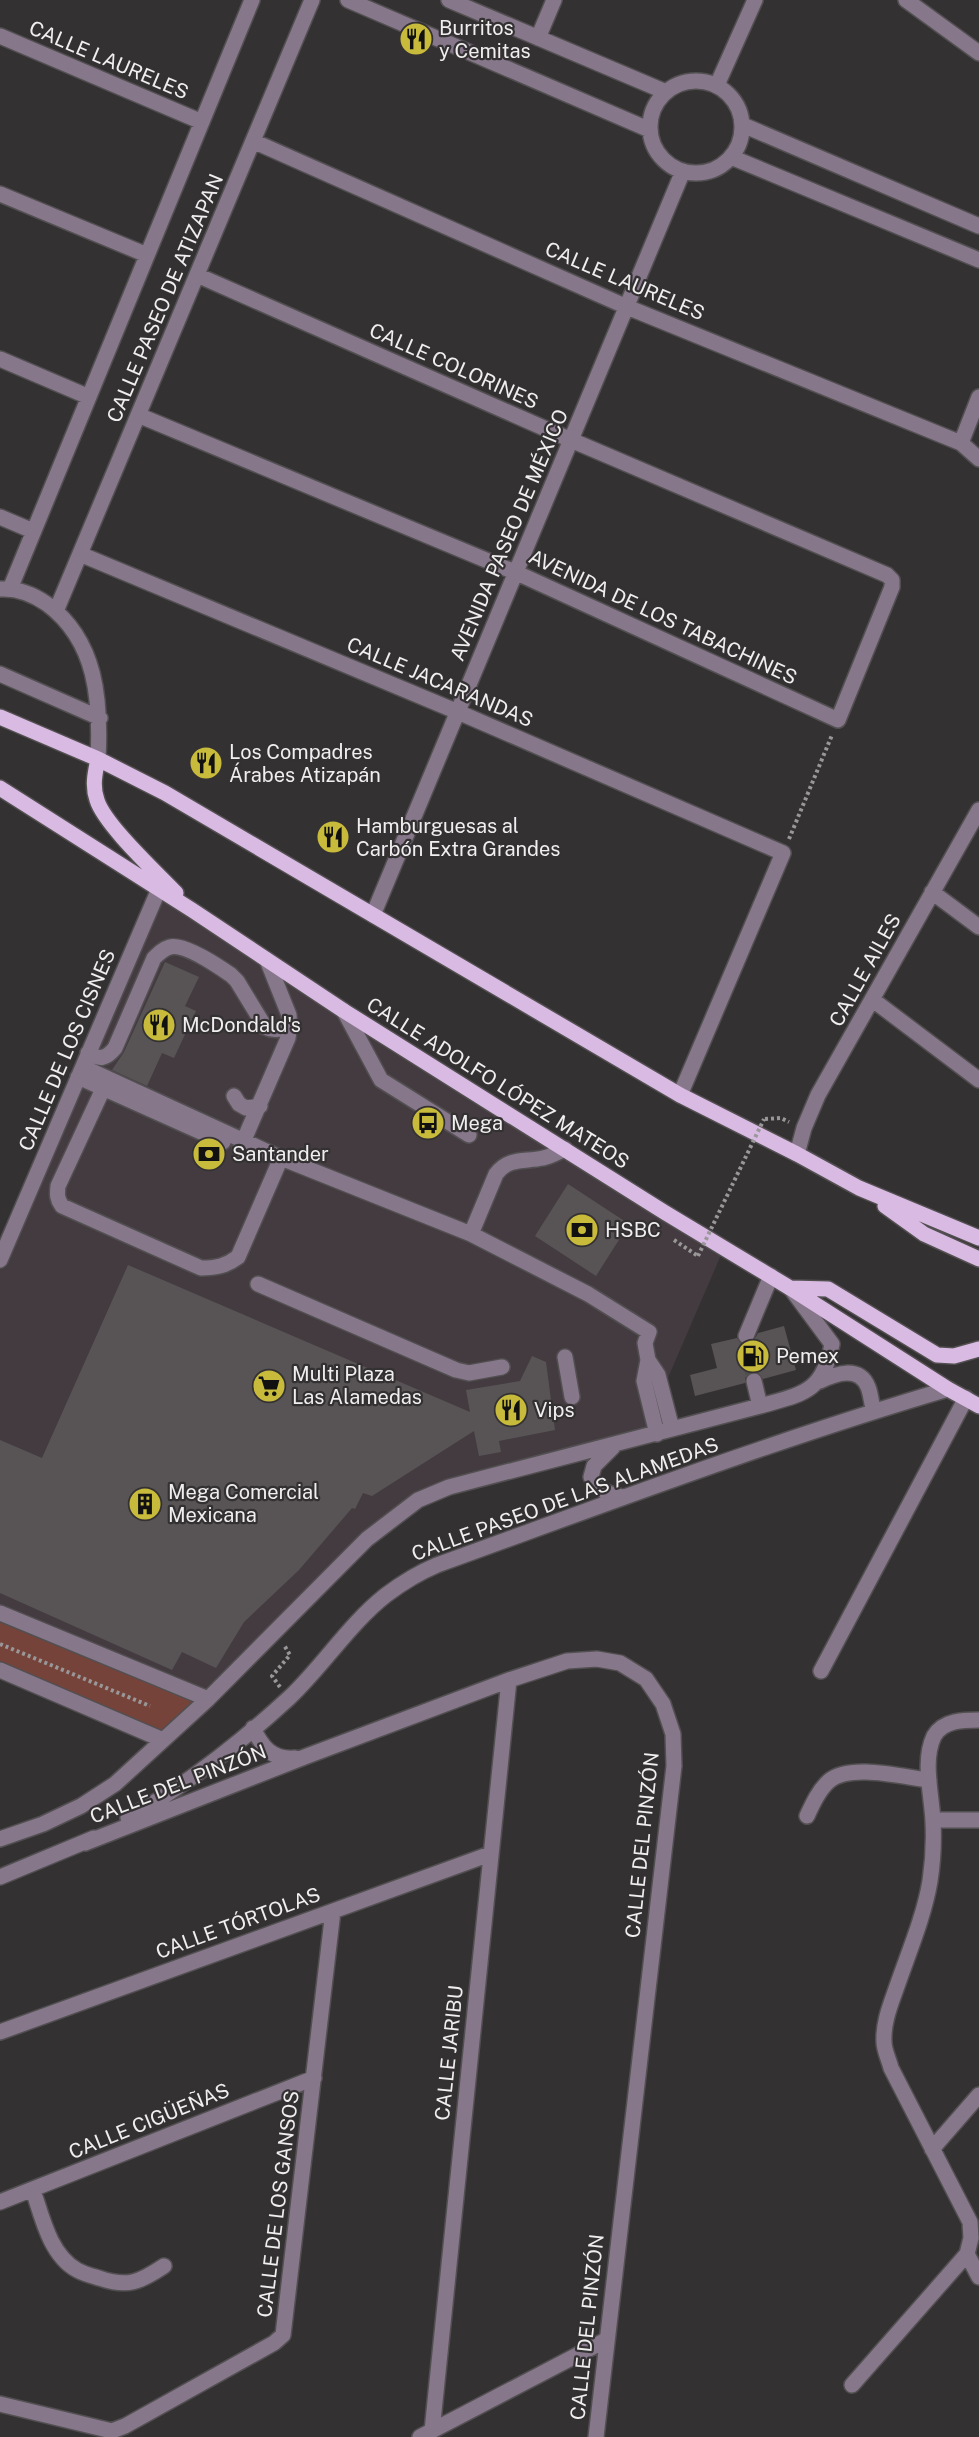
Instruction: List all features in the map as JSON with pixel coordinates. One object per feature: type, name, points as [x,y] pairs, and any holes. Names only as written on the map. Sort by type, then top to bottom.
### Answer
[{"type":"main road","points":[[0,717],[98,759],[165,792],[680,1095],[859,1188],[979,1238]]},
{"type":"main road","points":[[98,759],[94,782],[95,792],[97,801],[109,822],[192,910]]},
{"type":"main road","name":"CALLE ADOLFO LÓPEZ MATEOS","points":[[0,788],[192,910],[344,1011],[771,1276],[948,1389],[973,1402]]},
{"type":"main road","points":[[859,1188],[924,1234],[979,1259]]},
{"type":"main road","points":[[790,1288],[828,1289],[937,1355],[954,1356],[976,1352],[979,1349]]},
{"type":"street","name":"CALLE PASEO DE ATIZAPAN","points":[[98,759],[100,718],[92,669],[83,645],[56,611],[34,595],[5,589],[33,531],[252,0]]},
{"type":"street","name":"CALLE PASEO DE ATIZAPAN","points":[[56,611],[312,0]]},
{"type":"street","points":[[348,0],[378,6],[650,130]]},
{"type":"street","points":[[449,0],[666,92]]},
{"type":"street","points":[[538,38],[554,0]]},
{"type":"street","points":[[717,85],[755,0]]},
{"type":"street","points":[[906,0],[979,52]]},
{"type":"street","name":"CALLE LAURELES","points":[[0,36],[202,122]]},
{"type":"street","points":[[699,81],[717,85],[730,95],[739,109],[742,125],[740,142],[731,157],[717,168],[700,172],[683,171],[667,162],[655,147],[650,130],[654,110],[666,92],[681,83],[699,81]]},
{"type":"street","points":[[742,125],[979,226]]},
{"type":"street","name":"CALLE LAURELES","points":[[253,141],[627,307],[961,442],[979,459]]},
{"type":"street","points":[[731,157],[979,260]]},
{"type":"street","name":"AVENIDA PASEO DE MÉXICO","points":[[373,915],[683,171]]},
{"type":"street","points":[[0,194],[147,255]]},
{"type":"street","name":"CALLE COLORINES","points":[[197,275],[571,441],[886,575],[892,580],[892,587],[838,720]]},
{"type":"street","points":[[0,360],[89,397]]},
{"type":"street","points":[[961,442],[979,397]]},
{"type":"street","name":"AVENIDA DE LOS TABACHINES","points":[[138,415],[517,573],[838,720]]},
{"type":"street","points":[[0,517],[33,531]]},
{"type":"street","name":"CALLE JACARANDAS","points":[[80,554],[458,712],[783,853]]},
{"type":"street","points":[[0,674],[100,718]]},
{"type":"street","name":"CALLE AILES","points":[[797,1154],[804,1128],[818,1095],[979,810]]},
{"type":"street","points":[[680,1095],[783,853]]},
{"type":"street","name":"CALLE DE LOS CISNES","points":[[0,1260],[3,1244],[159,889]]},
{"type":"street","points":[[932,892],[979,927]]},
{"type":"street","points":[[83,1066],[107,1057],[115,1048],[154,958],[171,946],[182,947],[231,975],[265,1026],[272,1030],[281,1029],[290,1024]]},
{"type":"street","points":[[243,1145],[288,1038],[290,1024],[267,960]]},
{"type":"street","points":[[873,1000],[979,1080]]},
{"type":"street","points":[[344,1011],[381,1080],[469,1135]]},
{"type":"street","points":[[83,1066],[103,1089],[243,1145],[276,1155],[471,1234],[588,1294],[649,1332],[645,1343],[648,1360],[644,1381],[657,1434]]},
{"type":"street","points":[[83,1066],[219,1129],[243,1145]]},
{"type":"street","points":[[103,1089],[58,1186],[58,1200],[69,1210],[201,1268],[216,1268],[238,1257],[264,1201],[276,1155]]},
{"type":"street","points":[[234,1096],[239,1104],[246,1108],[260,1106]]},
{"type":"street","points":[[471,1234],[495,1174],[502,1166],[512,1161],[544,1158],[565,1149]]},
{"type":"street","points":[[746,1336],[771,1276]]},
{"type":"street","points":[[258,1284],[456,1370],[469,1374],[502,1367]]},
{"type":"street","points":[[790,1288],[832,1344],[829,1363],[820,1381]]},
{"type":"street","points":[[565,1357],[572,1396]]},
{"type":"street","points":[[648,1360],[658,1375],[672,1429]]},
{"type":"street","name":"CALLE PASEO DE LAS ALAMEDAS","points":[[0,1839],[43,1824],[81,1806],[115,1784],[208,1699],[367,1539],[418,1500],[450,1487],[796,1396],[836,1374],[852,1372],[861,1379],[868,1387],[874,1411]]},
{"type":"street","points":[[754,1381],[760,1406]]},
{"type":"street","name":"CALLE PASEO DE LAS ALAMEDAS","points":[[0,1877],[85,1843],[166,1794],[253,1728],[288,1698],[364,1616],[385,1596],[412,1577],[437,1565],[623,1497],[874,1411],[948,1389]]},
{"type":"street","points":[[821,1671],[973,1402]]},
{"type":"street","points":[[616,1445],[601,1456],[594,1466],[591,1477],[607,1494],[623,1497]]},
{"type":"street","points":[[0,1613],[208,1699]]},
{"type":"street","name":"CALLE DEL PINZÓN","points":[[85,1843],[307,1756],[509,1680],[567,1661],[597,1659],[620,1663],[646,1679],[663,1704],[673,1734],[674,1766],[596,2437]]},
{"type":"street","points":[[0,1670],[164,1740]]},
{"type":"street","name":"CALLE JARIBU","points":[[426,2434],[509,1680]]},
{"type":"street","points":[[852,2385],[967,2254],[971,2238],[970,2222],[891,2068],[884,2044],[885,2021],[924,1908],[930,1883],[933,1860],[933,1820],[929,1780],[931,1746],[935,1734],[947,1724],[961,1720],[979,1720]]},
{"type":"street","points":[[253,1728],[265,1748],[274,1756],[286,1758],[307,1756]]},
{"type":"street","points":[[807,1816],[819,1791],[831,1779],[843,1773],[858,1772],[929,1780]]},
{"type":"street","points":[[933,1820],[979,1820]]},
{"type":"street","name":"CALLE TÓRTOLAS","points":[[0,2032],[490,1854]]},
{"type":"street","name":"CALLE DE LOS GANSOS","points":[[0,2404],[112,2431],[125,2426],[274,2343],[283,2335],[333,1911]]},
{"type":"street","name":"CALLE CIGÜEÑAS","points":[[0,2202],[314,2078]]},
{"type":"street","points":[[932,2149],[979,2095]]},
{"type":"street","points":[[33,2190],[56,2248],[66,2261],[78,2270],[105,2280],[134,2284],[164,2266]]},
{"type":"street","points":[[967,2254],[979,2277]]},
{"type":"street","points":[[426,2434],[606,2340]]},
{"type":"path","points":[[783,853],[838,720]]},
{"type":"path","points":[[670,1238],[698,1256],[764,1119],[781,1118]]},
{"type":"path","points":[[0,1644],[150,1706]]},
{"type":"path","points":[[286,1647],[290,1655],[273,1676],[288,1698]]},
{"type":"shaded area","points":[[159,889],[724,1248],[667,1380],[679,1428],[418,1500],[208,1699],[0,1613],[0,1260]]},
{"type":"shaded area","points":[[0,1613],[208,1699],[163,1740],[0,1670]]},
{"type":"building","name":"McDondald's","points":[[165,962],[199,977],[185,1006],[196,1011],[174,1058],[162,1053],[147,1086],[112,1070],[124,1052]]},
{"type":"building","name":"HSBC","points":[[568,1184],[629,1224],[596,1276],[535,1236]]},
{"type":"building","points":[[128,1265],[470,1412],[466,1390],[520,1381],[532,1356],[546,1362],[555,1430],[499,1441],[501,1452],[479,1456],[474,1431],[372,1496],[363,1493],[355,1509],[352,1508],[299,1570],[244,1622],[216,1668],[182,1652],[172,1670],[0,1593],[0,1440],[42,1458]]},
{"type":"building","name":"Pemex","points":[[784,1326],[796,1370],[763,1379],[757,1372],[751,1372],[745,1378],[745,1383],[695,1396],[690,1375],[717,1368],[711,1344],[737,1338],[742,1345],[748,1346],[758,1333]]},
{"type":"tunnel","points":[[746,1336],[754,1381]]},
{"type":"place","name":"Burritos y Cemitas","points":[[416,39]]},
{"type":"place","name":"Los Compadres Árabes Atizapán","points":[[206,763]]},
{"type":"place","name":"Hamburguesas al Carbón Extra Grandes","points":[[333,837]]},
{"type":"place","name":"McDondald's","points":[[159,1025]]},
{"type":"place","name":"Mega","points":[[428,1123]]},
{"type":"place","name":"Santander","points":[[209,1154]]},
{"type":"place","name":"HSBC","points":[[582,1230]]},
{"type":"place","name":"Pemex","points":[[753,1356]]},
{"type":"place","name":"Multi Plaza Las Alamedas","points":[[269,1386]]},
{"type":"place","name":"Vips","points":[[511,1410]]},
{"type":"place","name":"Mega Comercial Mexicana","points":[[145,1504]]}]
